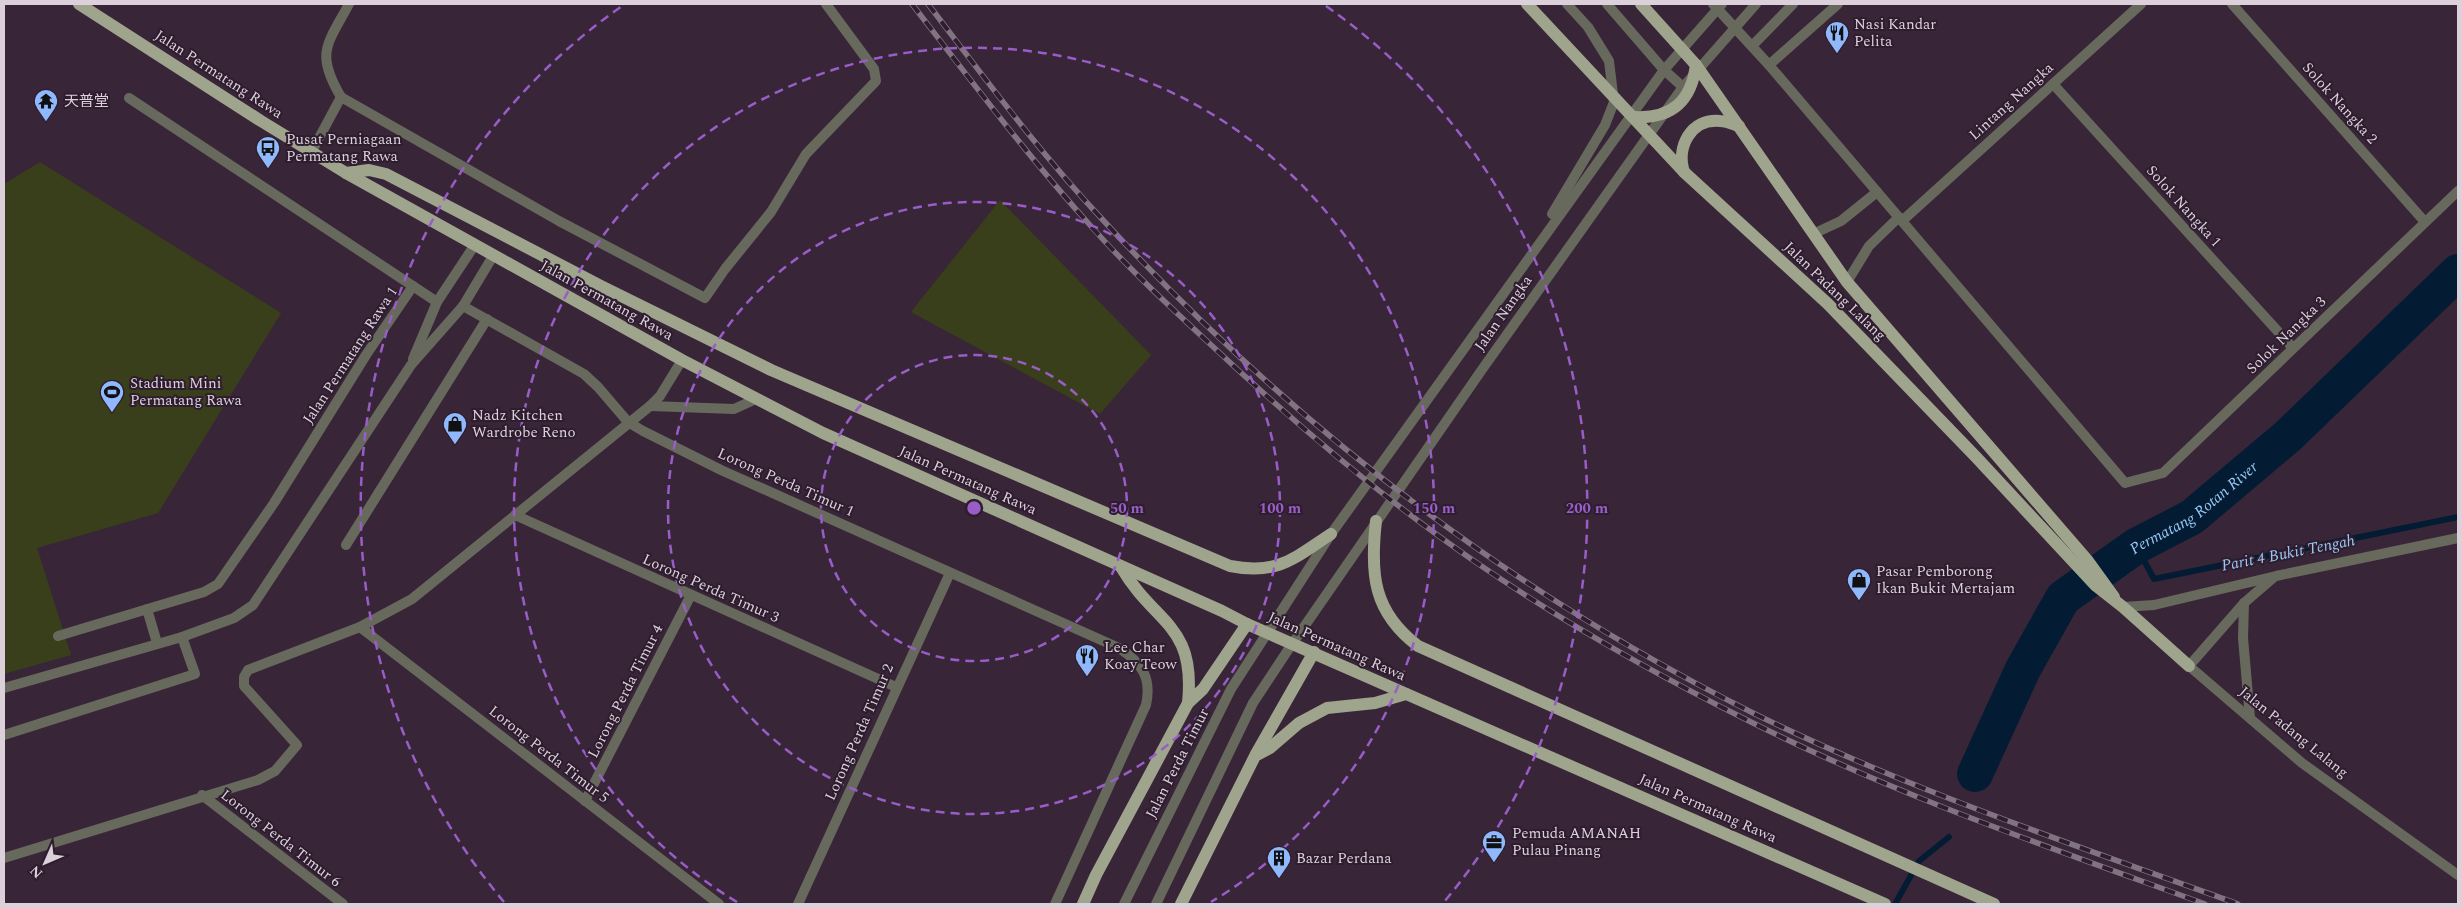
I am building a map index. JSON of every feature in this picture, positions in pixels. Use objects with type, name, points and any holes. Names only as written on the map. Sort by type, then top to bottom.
[{"type":"main road","name":"Jalan Permatang Rawa","points":[[79,4],[346,173],[474,246],[682,360],[823,433],[1222,611],[1247,624],[1882,903]]},
{"type":"main road","name":"Jalan Padang Lalang","points":[[1527,4],[1684,172],[1828,304],[2121,605],[2189,666]]},
{"type":"main road","name":"Jalan Padang Lalang","points":[[1641,4],[1696,66],[1847,282],[2083,565]]},
{"type":"main road","points":[[1634,117],[1649,118],[1664,114],[1678,106],[1688,95],[1694,80],[1696,66]]},
{"type":"main road","points":[[1684,172],[1681,154],[1686,137],[1691,131],[1708,122],[1720,121],[1739,126]]},
{"type":"main road","points":[[346,173],[369,170],[386,174],[602,286],[771,370],[1230,566],[1246,569],[1274,568],[1289,562],[1331,534]]},
{"type":"main road","points":[[1376,521],[1372,557],[1380,598],[1386,613],[1394,625],[1418,646],[1994,904]]},
{"type":"main road","points":[[1121,567],[1129,581],[1180,639],[1187,655],[1190,672],[1188,703]]},
{"type":"main road","points":[[1083,904],[1096,875],[1188,703],[1203,689],[1247,624]]},
{"type":"main road","points":[[1181,904],[1255,756],[1314,652]]},
{"type":"main road","points":[[1255,756],[1270,748],[1299,723],[1327,708],[1375,703],[1406,694]]},
{"type":"street","points":[[349,4],[325,54],[326,66],[342,97],[559,221],[705,298],[725,269],[771,212],[806,154],[876,81],[874,69],[826,4]]},
{"type":"street","points":[[1522,265],[1605,125],[1614,102],[1609,61],[1588,27],[1567,4]]},
{"type":"street","points":[[1607,4],[1664,70],[1683,86]]},
{"type":"street","points":[[1713,4],[1769,65],[1900,219]]},
{"type":"street","name":"Jalan Nangka","points":[[1264,638],[1331,534],[1522,265],[1664,70],[1722,4]]},
{"type":"street","name":"Jalan Nangka","points":[[1156,904],[1253,703],[1288,650],[1376,521],[1683,86],[1756,4]]},
{"type":"street","points":[[1752,46],[1794,4]]},
{"type":"street","points":[[1769,65],[1838,4]]},
{"type":"street","name":"Lintang Nangka","points":[[1847,282],[1869,246],[2141,4]]},
{"type":"street","name":"Solok Nangka 2","points":[[2232,4],[2425,222]]},
{"type":"street","name":"Solok Nangka 1","points":[[2053,84],[2293,348]]},
{"type":"street","points":[[312,152],[342,97]]},
{"type":"street","name":"Jalan Permatang Rawa 1","points":[[58,636],[204,592],[218,584],[231,569],[366,355],[413,286],[129,98]]},
{"type":"street","name":"Solok Nangka 3","points":[[1900,219],[2125,483],[2162,473],[2458,191]]},
{"type":"street","points":[[1813,234],[1842,221],[1878,192]]},
{"type":"street","points":[[411,365],[437,302],[474,246]]},
{"type":"street","points":[[4,688],[182,637],[234,618],[253,605],[411,365],[463,306],[494,256]]},
{"type":"street","points":[[413,286],[437,302]]},
{"type":"street","name":"Lorong Perda Timur 1","points":[[463,306],[584,374],[628,422],[721,470],[1119,648],[1140,664],[1148,684],[1146,705],[1055,904]]},
{"type":"street","points":[[346,545],[487,319]]},
{"type":"street","points":[[4,858],[258,780],[275,771],[297,746],[244,686],[244,677],[248,670],[360,627],[412,598],[650,406],[660,396],[682,360]]},
{"type":"street","points":[[650,406],[734,409],[756,399]]},
{"type":"street","name":"Lorong Perda Timur 3","points":[[515,515],[896,687]]},
{"type":"street","points":[[2121,605],[2154,605],[2276,576],[2458,538]]},
{"type":"street","name":"Lorong Perda Timur 2","points":[[798,904],[950,573]]},
{"type":"street","points":[[2189,666],[2244,603],[2276,576]]},
{"type":"street","name":"Lorong Perda Timur 4","points":[[585,801],[691,595]]},
{"type":"street","points":[[2244,603],[2243,647],[2250,718]]},
{"type":"street","points":[[147,608],[157,643]]},
{"type":"street","name":"Lorong Perda Timur 5","points":[[360,627],[719,904]]},
{"type":"street","points":[[4,735],[194,674],[182,637]]},
{"type":"street","name":"Jalan Perda Timur","points":[[1124,904],[1227,697],[1264,638]]},
{"type":"street","name":"Jalan Padang Lalang","points":[[2189,666],[2302,763],[2458,874]]},
{"type":"street","name":"Lorong Perda Timur 6","points":[[202,796],[342,904]]},
{"type":"green space","name":"Stadium Mini Permatang Rawa","points":[[40,162],[281,313],[158,513],[37,548],[71,655],[4,674],[4,184]]},
{"type":"green space","points":[[1000,200],[1151,355],[1100,414],[911,312]]},
{"type":"waterway","name":"Permatang Rotan River","points":[[1975,774],[2023,669],[2063,598],[2136,546],[2192,517],[2288,436],[2458,272]]},
{"type":"waterway","name":"Parit 4 Bukit Tengah","points":[[2136,546],[2154,579],[2458,517]]},
{"type":"waterway","name":"Permatang Rotan River","points":[[1895,904],[1919,861],[1949,837]]},
{"type":"railway","points":[[912,4],[998,116],[1089,224],[1132,270],[1306,430],[1373,486],[1477,563],[1576,627],[1644,666],[1804,748],[1917,797],[2205,904]]},
{"type":"railway","points":[[928,4],[1012,114],[1056,167],[1102,219],[1174,294],[1248,365],[1325,432],[1405,496],[1488,556],[1573,612],[1662,665],[1753,713],[1812,741],[1932,792],[2238,904]]},
{"type":"place","name":"Nasi Kandar Pelita","points":[[1837,54]]},
{"type":"place","name":"天普堂","points":[[46,122]]},
{"type":"place","name":"Pusat Perniagaan Permatang Rawa","points":[[268,169]]},
{"type":"place","name":"Stadium Mini Permatang Rawa","points":[[112,413]]},
{"type":"place","name":"Nadz Kitchen Wardrobe Reno","points":[[455,445]]},
{"type":"place","name":"Pasar Pemborong Ikan Bukit Mertajam","points":[[1859,601]]},
{"type":"place","name":"Lee Char Koay Teow","points":[[1087,677]]},
{"type":"place","name":"Pemuda AMANAH Pulau Pinang","points":[[1494,863]]},
{"type":"place","name":"Bazar Perdana","points":[[1279,879]]}]
